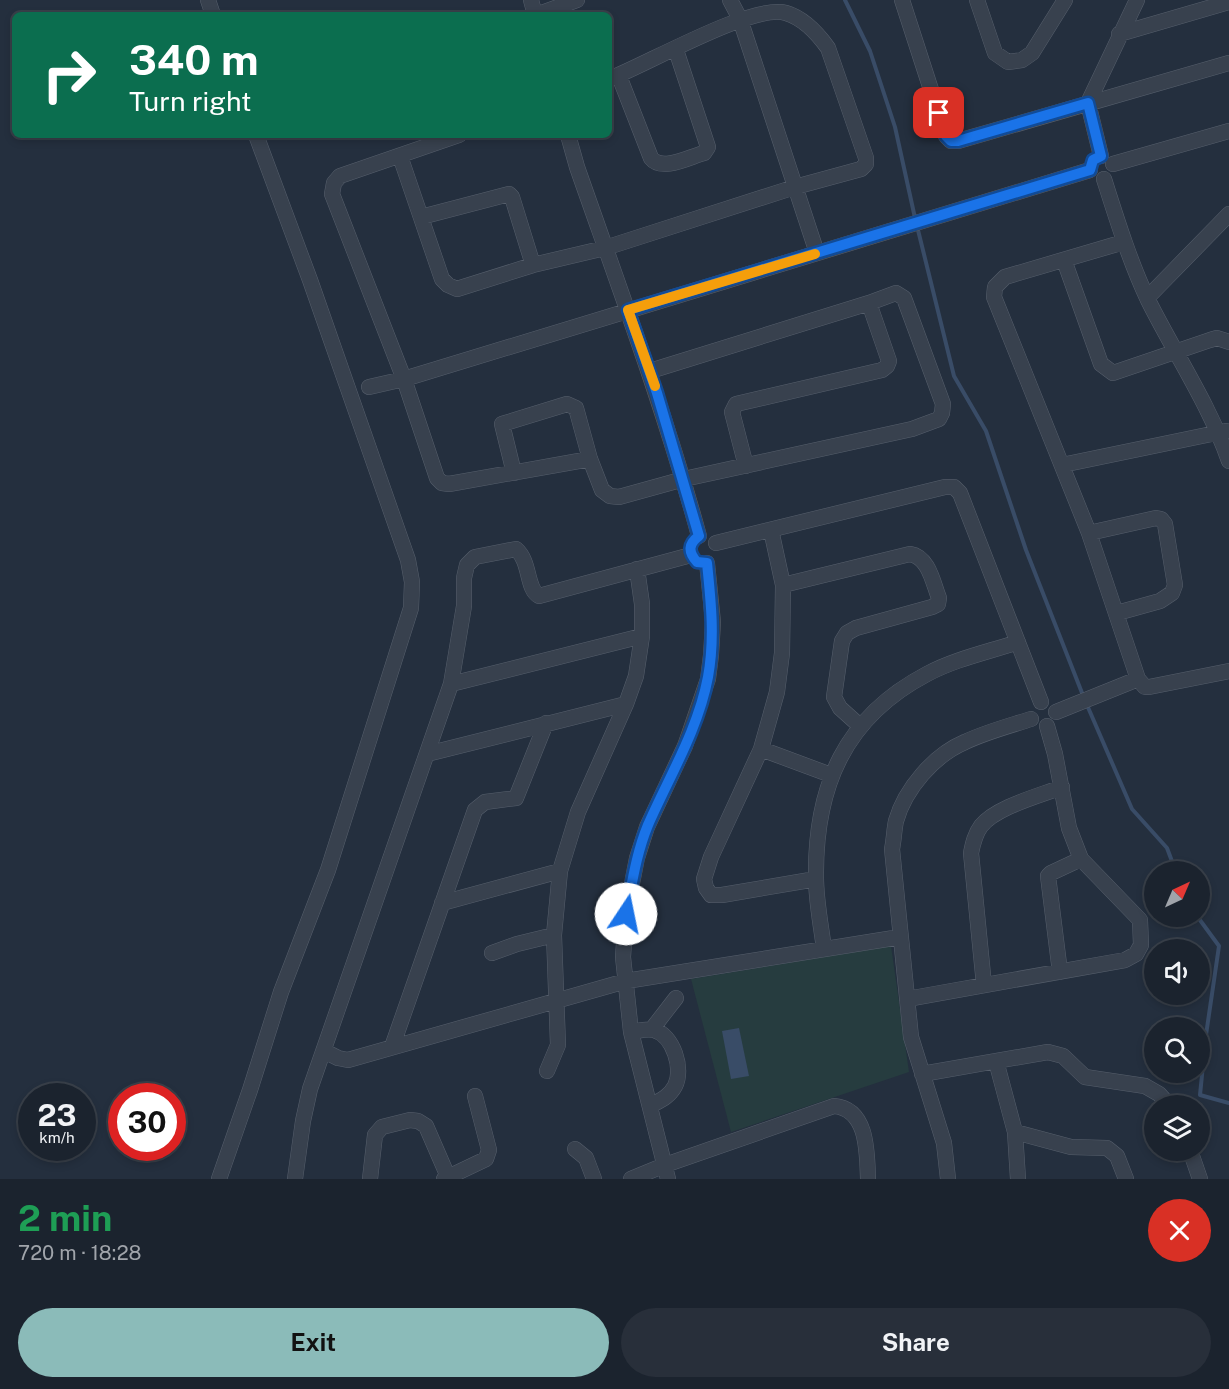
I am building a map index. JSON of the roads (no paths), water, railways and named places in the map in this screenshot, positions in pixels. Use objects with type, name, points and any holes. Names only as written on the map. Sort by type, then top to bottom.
[{"type":"street","points":[[544,12],[577,0]]},
{"type":"street","points":[[730,0],[740,19],[817,253]]},
{"type":"street","points":[[902,0],[946,136],[951,141],[958,141],[1229,63]]},
{"type":"street","points":[[976,0],[996,53],[1008,62],[1022,60],[1032,53],[1063,1]]},
{"type":"street","points":[[1090,170],[1096,178],[1104,179],[1110,174],[1088,103],[1137,0]]},
{"type":"street","points":[[1119,34],[1229,2]]},
{"type":"street","points":[[400,156],[442,279],[448,285],[457,288],[533,265],[605,248],[795,187],[861,169],[866,164],[866,158],[828,48],[820,36],[805,23],[786,13],[772,11],[740,19],[614,78],[655,163],[662,165],[704,153],[708,147],[676,50]]},
{"type":"street","points":[[1090,170],[1093,160],[1107,160],[1229,131]]},
{"type":"street","points":[[219,1179],[281,992],[328,870],[411,608],[412,582],[408,560],[310,280],[257,138]]},
{"type":"street","points":[[451,138],[340,176],[334,183],[332,194],[404,379],[437,478],[442,483],[449,484],[590,459]]},
{"type":"street","points":[[569,138],[605,248],[650,371],[684,478],[699,536]]},
{"type":"street","points":[[369,387],[404,379],[1090,170]]},
{"type":"street","points":[[1104,179],[1124,242],[1148,298],[1176,353],[1224,431],[1229,461]]},
{"type":"street","points":[[421,217],[508,194],[512,197],[533,265]]},
{"type":"street","points":[[1148,298],[1229,214]]},
{"type":"street","points":[[1124,242],[1005,277],[995,287],[994,297],[1089,533],[1138,679],[1145,687],[1149,687],[1229,671]]},
{"type":"street","points":[[1064,260],[1101,364],[1113,373],[1217,338],[1229,342]]},
{"type":"street","points":[[514,473],[502,424],[567,405],[576,408],[590,459],[602,490],[610,496],[619,496],[684,478],[912,429],[939,419],[942,413],[943,404],[904,298],[896,293],[650,371]]},
{"type":"street","points":[[746,466],[732,412],[736,404],[882,370],[887,366],[889,361],[869,303]]},
{"type":"street","points":[[1062,465],[1224,431]]},
{"type":"street","points":[[716,543],[945,486],[954,488],[960,493],[1041,702]]},
{"type":"street","points":[[1089,533],[1156,518],[1165,524],[1175,585],[1172,593],[1160,601],[1117,613]]},
{"type":"street","points":[[771,530],[783,585],[782,653],[777,692],[761,749],[711,857],[704,879],[711,895],[816,879]]},
{"type":"street","points":[[699,536],[709,537],[716,543],[718,551],[715,558],[707,563],[697,562],[691,555],[690,547],[693,540],[699,536]]},
{"type":"street","points":[[295,1179],[310,1089],[451,684],[464,606],[464,578],[467,565],[475,557],[516,549],[523,555],[533,592],[539,596],[691,555]]},
{"type":"street","points":[[783,585],[910,554],[917,555],[925,562],[939,598],[938,604],[856,628],[847,633],[842,641],[834,697],[840,708],[860,726]]},
{"type":"street","points":[[666,1172],[631,1032],[623,957],[626,914],[637,858],[647,827],[685,746],[708,679],[712,622],[707,563]]},
{"type":"street","points":[[547,1071],[558,1045],[554,935],[560,871],[578,812],[636,676],[642,636],[642,603],[637,570]]},
{"type":"street","points":[[451,684],[642,636]]},
{"type":"street","points":[[824,949],[816,879],[817,829],[831,775],[860,726],[893,694],[929,673],[1018,642]]},
{"type":"street","points":[[1062,710],[1041,702],[1034,706],[1031,718],[1036,725],[1047,726],[1062,710],[1138,679]]},
{"type":"street","points":[[427,754],[626,704]]},
{"type":"street","points":[[948,1179],[944,1143],[911,1037],[892,849],[897,821],[905,799],[920,778],[939,758],[963,742],[1031,718]]},
{"type":"street","points":[[392,1047],[475,810],[485,802],[516,798],[546,723]]},
{"type":"street","points":[[907,999],[1125,960],[1136,954],[1141,945],[1138,918],[1081,859],[1069,828],[1047,726]]},
{"type":"street","points":[[761,749],[831,775]]},
{"type":"street","points":[[984,986],[971,853],[974,838],[981,826],[992,816],[1062,788]]},
{"type":"street","points":[[1060,972],[1048,876],[1081,859]]},
{"type":"street","points":[[442,903],[560,871]]},
{"type":"street","points":[[492,953],[554,935]]},
{"type":"street","points":[[324,1051],[348,1060],[626,981],[900,937]]},
{"type":"street","points":[[652,1029],[676,998]]},
{"type":"street","points":[[631,1032],[652,1029],[660,1032],[675,1052],[679,1075],[676,1085],[667,1097],[650,1106]]},
{"type":"street","points":[[922,1074],[1048,1052],[1063,1056],[1085,1077],[1145,1086],[1160,1095]]},
{"type":"street","points":[[996,1061],[1015,1132],[1018,1179]]},
{"type":"street","points":[[370,1179],[375,1135],[382,1128],[410,1120],[418,1121],[426,1126],[447,1178],[486,1159],[489,1150],[475,1096]]},
{"type":"street","points":[[631,1179],[666,1172],[834,1106],[844,1107],[854,1113],[859,1120],[866,1145],[864,1178]]},
{"type":"street","points":[[1015,1132],[1071,1147],[1107,1148],[1117,1156],[1126,1179]]},
{"type":"street","points":[[575,1149],[586,1158],[594,1179]]},
{"type":"street","points":[[1194,1161],[1200,1179]]},
{"type":"water","points":[[739,1028],[749,1076],[731,1079],[722,1031]]},
{"type":"waterway","points":[[845,0],[870,51],[895,127],[915,218]]},
{"type":"waterway","points":[[917,226],[954,376],[986,431],[1026,550],[1084,698]]},
{"type":"waterway","points":[[1087,705],[1132,809],[1167,848],[1172,861]]},
{"type":"waterway","points":[[1205,927],[1219,946],[1200,1095],[1229,1103]]}]
